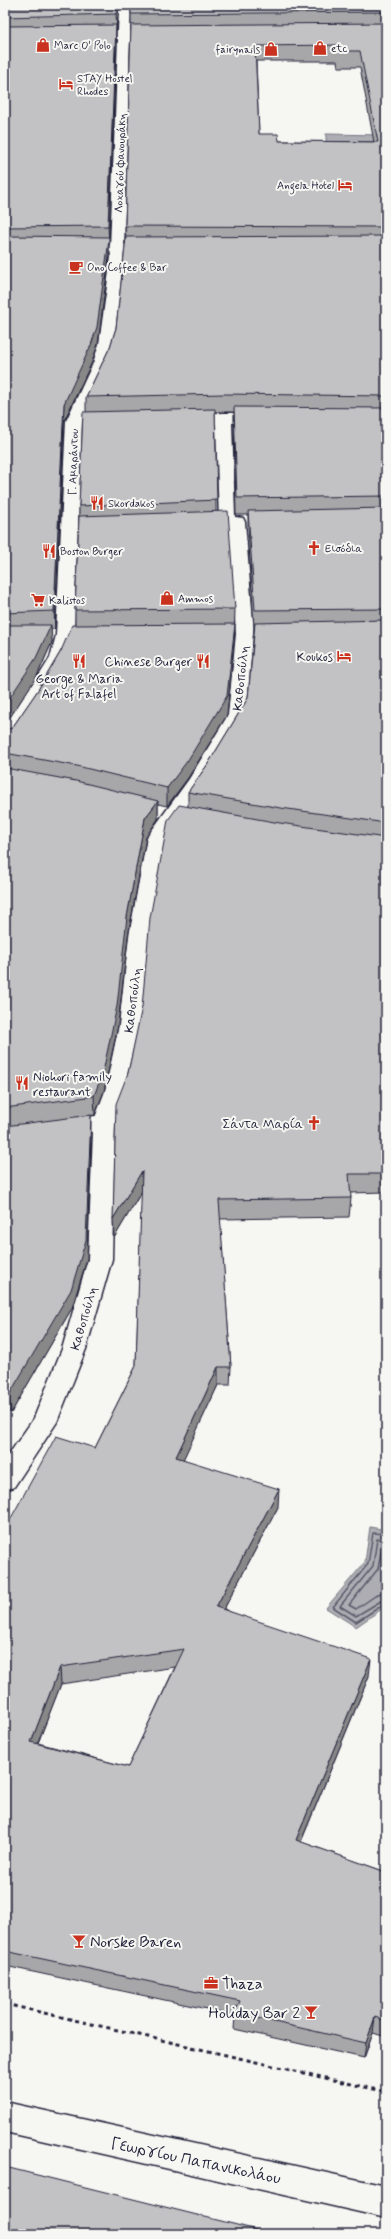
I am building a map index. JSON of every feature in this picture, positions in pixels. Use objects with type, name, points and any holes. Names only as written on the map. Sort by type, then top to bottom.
[{"type":"street","name":"Λοχαγού Φανουράκη","points":[[117,248],[125,5]]},
{"type":"street","points":[[75,35],[172,35]]},
{"type":"street","points":[[68,248],[165,249]]},
{"type":"street","name":"Γ. Αμαράντου","points":[[36,695],[59,658],[66,635],[78,528],[82,421],[107,344],[118,257],[117,248]]},
{"type":"street","name":"Καθοπούλη","points":[[5,1480],[45,1422],[74,1349],[100,1259],[104,1124],[116,1091],[130,1025],[139,936],[157,837],[197,781],[237,716],[245,634],[232,522],[224,418]]},
{"type":"street","points":[[169,419],[278,418]]},
{"type":"street","points":[[151,810],[196,819]]},
{"type":"street","points":[[5,1135],[104,1124]]},
{"type":"street","name":"Γεωργίου Παπανικολάου","points":[[5,2117],[386,2202]]},
{"type":"path","points":[[5,2004],[386,2092]]},
{"type":"water","points":[[326,134],[382,135],[383,145],[326,144]]},
{"type":"water","points":[[370,1527],[386,1530],[386,1606],[356,1627],[326,1608],[365,1562]]},
{"type":"building","points":[[5,5],[117,5],[116,14],[5,17]]},
{"type":"building","points":[[131,5],[386,5],[386,12],[131,14]]},
{"type":"building","points":[[386,23],[386,227],[125,226],[131,25]],"holes":[[[338,45],[339,51],[360,51],[378,142],[279,141],[278,134],[259,134],[255,46]]]},
{"type":"building","points":[[116,25],[108,226],[5,227],[5,26]]},
{"type":"building","points":[[5,236],[109,237],[97,327],[91,345],[64,404],[54,611],[5,613]]},
{"type":"building","points":[[386,236],[386,396],[224,394],[86,397],[110,347],[116,328],[126,237]]},
{"type":"building","points":[[234,407],[386,408],[386,496],[237,498]]},
{"type":"building","points":[[215,409],[217,500],[79,506],[83,412]]},
{"type":"building","points":[[386,508],[386,609],[255,610],[248,511]]},
{"type":"building","points":[[228,511],[235,609],[75,610],[79,516]]},
{"type":"building","points":[[386,620],[386,823],[281,808],[188,792],[208,764],[248,698],[255,623]]},
{"type":"building","points":[[235,624],[227,696],[188,760],[167,788],[77,766],[5,753],[5,730],[12,728],[38,690],[61,651],[72,625]]},
{"type":"building","points":[[5,625],[51,625],[36,658],[5,705]]},
{"type":"building","points":[[5,768],[76,781],[158,801],[145,818],[127,917],[117,1006],[103,1072],[94,1096],[5,1108]]},
{"type":"building","points":[[179,805],[280,823],[386,838],[386,1174],[349,1174],[351,1198],[219,1200],[231,1367],[218,1367],[176,1457],[279,1489],[216,1607],[371,1659],[296,1840],[386,1872],[386,2021],[375,2017],[366,2043],[235,2013],[240,2001],[5,1951],[5,1529],[56,1436],[95,1448],[136,1366],[142,1171],[113,1219],[116,1104],[128,1073],[142,1007],[150,918],[168,820]],"holes":[[[184,1649],[128,1767],[31,1742],[60,1667]]]},
{"type":"building","points":[[91,1115],[86,1240],[71,1290],[9,1395],[5,1392],[5,1126]]},
{"type":"building","points":[[5,2167],[273,2234],[5,2234]]},
{"type":"place","name":"Marc O' Polo","points":[[43,45]]},
{"type":"place","name":"etc","points":[[320,48]]},
{"type":"place","name":"fairynails","points":[[271,49]]},
{"type":"place","name":"STAY Hostel Rhodes","points":[[66,84]]},
{"type":"place","name":"Angela Hotel","points":[[345,185]]},
{"type":"place","name":"Ono Coffee & Bar","points":[[76,267]]},
{"type":"place","name":"Skordakos","points":[[97,503]]},
{"type":"place","name":"Εισόδια","points":[[314,548]]},
{"type":"place","name":"Boston Burger","points":[[49,551]]},
{"type":"place","name":"Ammos","points":[[167,598]]},
{"type":"place","name":"Kalistos","points":[[38,600]]},
{"type":"place","name":"Koukos","points":[[344,656]]},
{"type":"place","name":"George & Maria Art of Falafel","points":[[79,661]]},
{"type":"place","name":"Chinese Burger","points":[[203,661]]},
{"type":"place","name":"Niohori family restaurant","points":[[22,1083]]},
{"type":"place","name":"Σάντα Μαρία","points":[[314,1123]]},
{"type":"place","name":"Norske Baren","points":[[79,1941]]},
{"type":"place","name":"Thaza","points":[[211,1983]]},
{"type":"place","name":"Holiday Bar 2","points":[[311,2012]]}]
